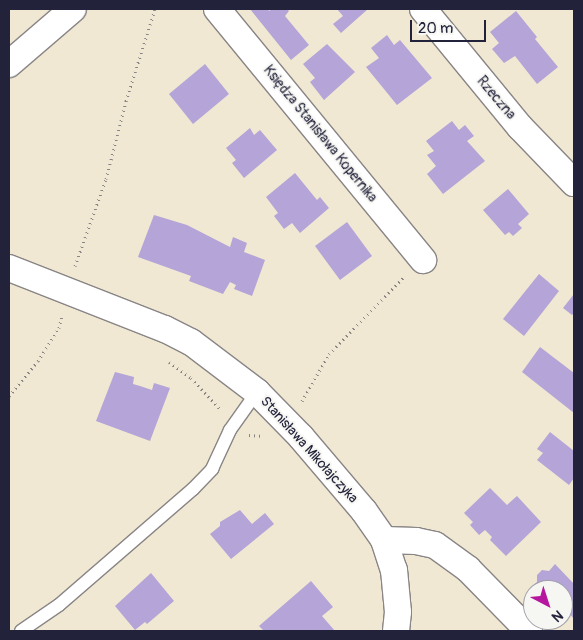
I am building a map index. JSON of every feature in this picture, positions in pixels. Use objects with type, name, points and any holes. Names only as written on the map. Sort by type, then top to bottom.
[{"type":"street","points":[[9,64],[73,9]]},
{"type":"street","name":"Księdza Stanisława Kopernika","points":[[217,9],[423,260]]},
{"type":"street","name":"Rzeczna","points":[[423,9],[520,126],[574,183]]},
{"type":"street","name":"Stanisława Mikołajczyka","points":[[9,268],[165,329],[191,342],[257,392],[290,424],[364,511],[384,540],[394,570],[398,612],[396,631]]},
{"type":"street","points":[[384,540],[416,541],[435,545],[468,569],[529,631]]},
{"type":"lane","points":[[21,631],[59,605],[193,489],[212,469],[230,430],[257,392]]},
{"type":"path","points":[[9,396],[38,360],[60,328],[67,291],[106,179],[126,101],[154,9]]},
{"type":"path","points":[[290,424],[329,354],[372,308],[423,260]]},
{"type":"building","points":[[250,9],[268,9],[269,11],[272,9],[287,9],[289,11],[285,16],[309,45],[291,60]]},
{"type":"building","points":[[337,9],[368,9],[341,33],[333,24],[343,16]]},
{"type":"building","points":[[516,11],[537,37],[535,39],[558,67],[537,84],[515,56],[504,63],[492,49],[499,43],[490,32]]},
{"type":"building","points":[[387,35],[394,45],[400,40],[432,78],[397,105],[366,67],[379,58],[371,48]]},
{"type":"building","points":[[327,44],[355,72],[324,100],[310,82],[315,78],[303,64]]},
{"type":"building","points":[[205,64],[229,94],[193,124],[169,94]]},
{"type":"building","points":[[452,121],[459,130],[465,125],[474,136],[467,141],[485,161],[443,194],[427,174],[436,166],[427,155],[434,151],[426,141]]},
{"type":"building","points":[[250,128],[254,135],[260,130],[277,150],[244,178],[232,163],[236,160],[226,148]]},
{"type":"building","points":[[295,173],[317,200],[320,197],[329,208],[300,233],[292,223],[284,229],[274,216],[278,213],[266,197]]},
{"type":"building","points":[[508,189],[529,214],[518,224],[522,228],[513,236],[509,232],[505,235],[483,210]]},
{"type":"building","points":[[154,215],[187,225],[230,247],[233,237],[247,243],[244,252],[265,260],[252,296],[234,289],[236,285],[230,282],[223,294],[189,281],[191,276],[138,257]]},
{"type":"building","points":[[347,222],[372,256],[340,280],[315,246]]},
{"type":"building","points":[[539,274],[559,291],[524,336],[503,319]]},
{"type":"building","points":[[574,294],[574,313],[572,315],[563,308]]},
{"type":"building","points":[[540,347],[574,373],[574,413],[522,372]]},
{"type":"building","points":[[115,372],[134,377],[133,384],[152,390],[154,383],[170,388],[150,441],[96,421]]},
{"type":"building","points":[[550,432],[574,451],[574,478],[569,485],[537,460],[543,453],[537,449]]},
{"type":"building","points":[[490,488],[507,505],[517,496],[541,522],[506,556],[490,540],[492,537],[485,530],[479,535],[470,525],[473,522],[464,513]]},
{"type":"building","points":[[240,510],[252,524],[265,513],[274,524],[231,559],[210,534],[220,526],[220,522]]},
{"type":"building","points":[[555,564],[570,580],[537,580],[537,575],[542,570],[549,571]]},
{"type":"building","points":[[151,573],[174,601],[147,624],[145,622],[135,630],[115,606]]},
{"type":"building","points":[[311,581],[333,607],[322,616],[335,631],[264,631],[259,626]]},
{"type":"building","points":[[573,583],[574,584],[574,619],[573,618]]}]
